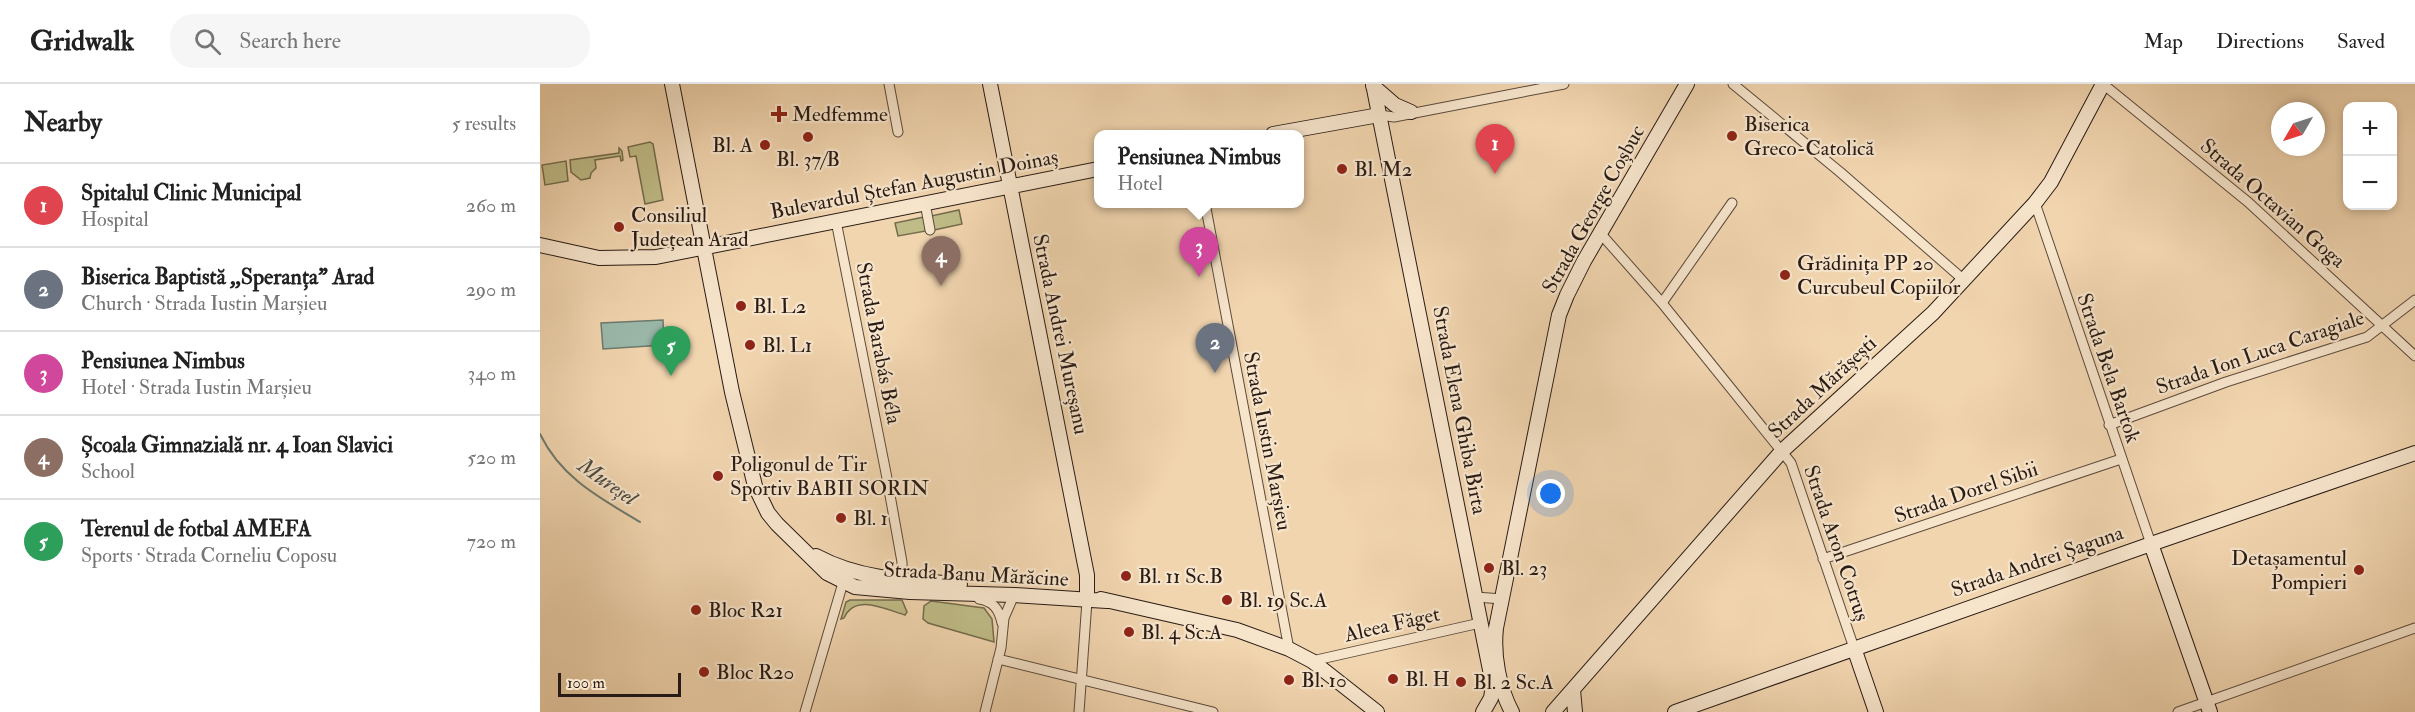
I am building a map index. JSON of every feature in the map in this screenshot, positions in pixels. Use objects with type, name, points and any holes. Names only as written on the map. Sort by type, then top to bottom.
[{"type":"main road","points":[[674,84],[728,377],[755,486],[768,513],[820,568],[845,576]]},
{"type":"main road","name":"Strada Andrei Mureșanu","points":[[990,84],[1087,575],[1087,597]]},
{"type":"main road","name":"Strada George Coșbuc","points":[[1512,712],[1501,684],[1495,641],[1559,315],[1574,280],[1687,84]]},
{"type":"main road","name":"Strada Mărășești","points":[[1553,712],[1782,451],[1933,313],[2035,203],[2050,183],[2103,84]]},
{"type":"main road","points":[[1373,85],[1395,105],[1411,112]]},
{"type":"main road","name":"Strada Elena Ghiba Birta","points":[[1373,85],[1493,690],[1483,712]]},
{"type":"main road","points":[[1300,130],[1379,115]]},
{"type":"main road","name":"Bulevardul Ștefan Augustin Doinaș","points":[[540,245],[599,258],[656,257],[1094,170]]},
{"type":"main road","name":"Strada Andrei Șaguna","points":[[1675,712],[2415,453]]},
{"type":"main road","points":[[2151,544],[2208,707]]},
{"type":"main road","name":"Strada Banu Mărăcine","points":[[845,576],[870,590],[1087,597]]},
{"type":"main road","name":"Strada Banu Mărăcine","points":[[845,576],[902,579],[1087,597],[1237,630],[1289,649],[1312,661],[1377,712]]},
{"type":"main road","points":[[1854,648],[1876,712]]},
{"type":"main road","points":[[1573,690],[1575,712]]},
{"type":"street","points":[[889,84],[898,132]]},
{"type":"street","points":[[1379,115],[1394,117],[1534,87],[1564,84]]},
{"type":"street","points":[[1733,84],[1840,172],[1965,280]]},
{"type":"street","name":"Strada Octavian Goga","points":[[2103,84],[2248,202],[2415,356]]},
{"type":"street","points":[[925,203],[930,230]]},
{"type":"street","points":[[1662,303],[1732,203]]},
{"type":"street","name":"Strada Bela Bartok","points":[[2035,203],[2151,544]]},
{"type":"street","name":"Strada Iustin Marșieu","points":[[1206,208],[1289,649]]},
{"type":"street","name":"Strada Barabás Béla","points":[[837,221],[888,484],[902,562],[902,579]]},
{"type":"street","name":"Strada Aron Cotruș","points":[[1600,234],[1662,303],[1782,451],[1792,467],[1854,648]]},
{"type":"street","name":"Strada Ion Luca Caragiale","points":[[2109,425],[2234,380],[2367,338],[2415,300]]},
{"type":"street","name":"Strada Dorel Sibii","points":[[1823,559],[2121,459]]},
{"type":"street","points":[[805,712],[845,576]]},
{"type":"street","points":[[963,592],[970,598],[992,602],[999,612],[1003,625]]},
{"type":"street","points":[[985,712],[998,660],[1003,625],[1014,595]]},
{"type":"street","points":[[1079,712],[1087,597]]},
{"type":"street","points":[[1476,597],[1502,599]]},
{"type":"street","name":"Aleea Făget","points":[[1312,661],[1480,623]]},
{"type":"street","points":[[2178,712],[2208,707],[2415,628]]},
{"type":"street","points":[[998,660],[1213,712]]},
{"type":"shaded area","points":[[650,142],[653,144],[663,200],[645,204],[636,156],[630,157],[628,147]]},
{"type":"shaded area","points":[[619,148],[622,151],[623,160],[621,161],[620,156],[595,160],[596,168],[590,178],[581,180],[571,172],[570,160],[619,153]]},
{"type":"shaded area","points":[[566,161],[568,181],[545,185],[542,165]]},
{"type":"shaded area","points":[[959,210],[962,224],[934,230],[931,216]]},
{"type":"shaded area","points":[[924,217],[926,231],[898,236],[895,223]]},
{"type":"shaded area","points":[[663,320],[664,345],[603,349],[601,323]]},
{"type":"shaded area","points":[[850,600],[902,600],[907,612],[905,615],[863,604],[849,610],[841,619],[846,602]]},
{"type":"shaded area","points":[[931,601],[984,608],[992,619],[994,642],[928,623],[923,619],[924,606]]},
{"type":"waterway","name":"Mureșel","points":[[540,434],[570,475],[596,495],[640,522]]},
{"type":"place","name":"Medfemme","points":[[779,114]]},
{"type":"place","name":"Biserica Greco-Catolică","points":[[1732,136]]},
{"type":"place","name":"Bl. 37/B","points":[[808,137]]},
{"type":"place","name":"Bl. A","points":[[765,145]]},
{"type":"place","name":"Bl. M2","points":[[1342,169]]},
{"type":"place","name":"Spitalul Clinic Municipal","points":[[1495,174]]},
{"type":"place","name":"Consiliul Județean Arad","points":[[619,227]]},
{"type":"place","name":"Grădinița PP 20 Curcubeul Copiilor","points":[[1785,275]]},
{"type":"place","name":"Pensiunea Nimbus","points":[[1199,277]]},
{"type":"place","name":"Școala Gimnazială nr. 4 Ioan Slavici","points":[[941,286]]},
{"type":"place","name":"Bl. L2","points":[[741,306]]},
{"type":"place","name":"Bl. L1","points":[[750,345]]},
{"type":"place","name":"Biserica Baptistă ,,Speranța\" Arad","points":[[1215,373]]},
{"type":"place","name":"Terenul de fotbal AMEFA","points":[[671,376]]},
{"type":"place","name":"Poligonul de Tir Sportiv BABII SORIN","points":[[718,476]]},
{"type":"place","name":"Bl. 1","points":[[841,518]]},
{"type":"place","name":"Bl. 23","points":[[1489,568]]},
{"type":"place","name":"Detașamentul Pompieri","points":[[2359,570]]},
{"type":"place","name":"Bl. 11 Sc.B","points":[[1126,576]]},
{"type":"place","name":"Bl. 19 Sc.A","points":[[1227,600]]},
{"type":"place","name":"Bloc R21","points":[[696,610]]},
{"type":"place","name":"Bl. 4 Sc.A","points":[[1129,632]]},
{"type":"place","name":"Bloc R20","points":[[704,672]]},
{"type":"place","name":"Bl. H","points":[[1393,679]]},
{"type":"place","name":"Bl. 10","points":[[1289,680]]},
{"type":"place","name":"Bl. 2 Sc.A","points":[[1461,682]]}]
